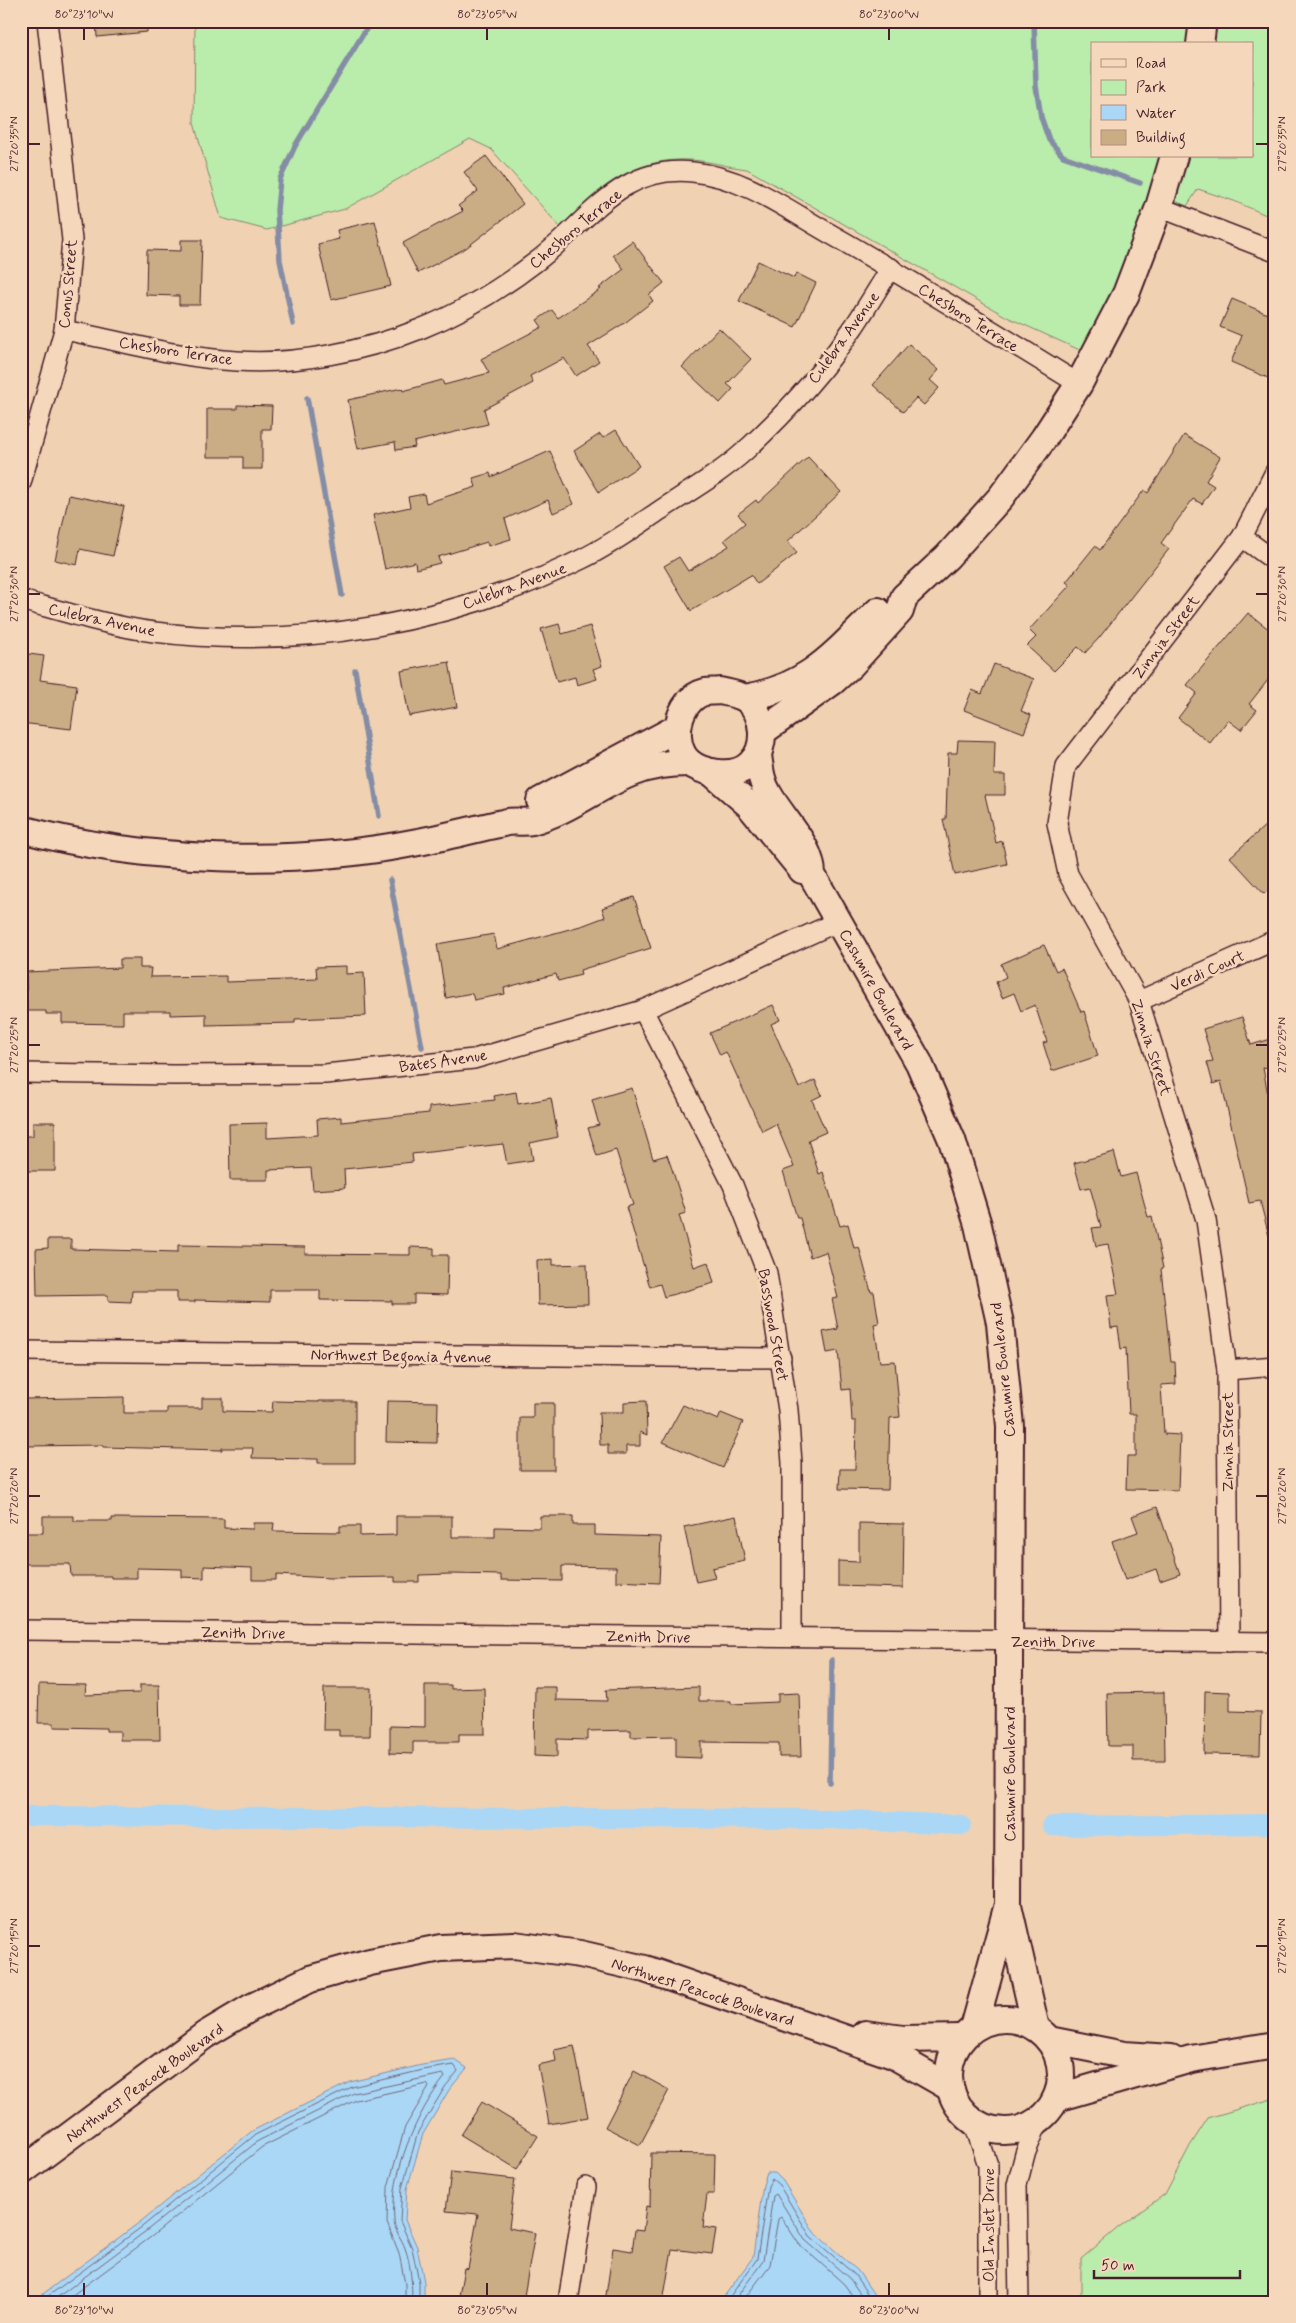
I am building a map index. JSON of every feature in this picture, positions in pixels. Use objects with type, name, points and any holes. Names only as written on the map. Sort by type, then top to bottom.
[{"type":"street","name":"Conus Street","points":[[21,483],[64,330],[72,240],[47,21]]},
{"type":"street","points":[[1200,42],[1203,21]]},
{"type":"street","points":[[21,829],[54,838],[145,853],[205,857],[298,856],[417,842],[513,820],[530,822],[563,810],[624,777],[649,767],[700,767],[726,774],[750,765],[760,744],[852,664],[900,611],[904,597],[947,557],[1001,496],[1044,438],[1079,384],[1126,294],[1159,207],[1173,158]]},
{"type":"street","name":"Chesboro Terrace","points":[[64,330],[198,356],[237,361],[285,361],[379,343],[420,329],[468,306],[536,262],[593,209],[619,188],[654,174],[672,171],[705,173],[735,181],[891,268],[1079,384]]},
{"type":"street","points":[[1159,207],[1275,252]]},
{"type":"street","name":"Culebra Avenue","points":[[21,600],[88,618],[152,632],[200,635],[300,636],[341,632],[414,620],[540,578],[584,558],[620,537],[691,491],[745,451],[818,372],[852,329],[891,268]]},
{"type":"street","name":"Zinnia Street","points":[[1229,1642],[1227,1370],[1206,1220],[1139,1000],[1068,874],[1057,823],[1066,766],[1242,537],[1275,472]]},
{"type":"street","points":[[1242,537],[1275,561]]},
{"type":"street","points":[[700,767],[683,754],[677,728],[680,717],[693,699],[704,692],[720,691],[745,698],[785,688],[804,677],[835,653],[890,599],[904,597]]},
{"type":"street","points":[[745,698],[756,712],[760,744]]},
{"type":"street","points":[[513,820],[524,809],[677,728]]},
{"type":"street","name":"Cashmire Boulevard","points":[[760,744],[761,776],[767,792],[812,861],[812,875],[919,1063],[952,1140],[978,1225],[1000,1323],[1010,1426],[1008,1905],[1043,2034]]},
{"type":"street","name":"Cashmire Boulevard","points":[[700,767],[749,805],[799,868],[812,875]]},
{"type":"street","name":"Bates Avenue","points":[[21,1073],[174,1076],[344,1072],[474,1059],[644,1010],[839,921]]},
{"type":"street","name":"Verdi Court","points":[[1139,1000],[1275,940]]},
{"type":"street","name":"Basswood Street","points":[[644,1010],[733,1184],[767,1273],[788,1410],[792,1463],[792,1637]]},
{"type":"street","name":"Northwest Begonia Avenue","points":[[21,1351],[780,1358]]},
{"type":"street","points":[[1227,1370],[1275,1366]]},
{"type":"street","name":"Zenith Drive","points":[[21,1630],[792,1637],[1010,1641],[1275,1642]]},
{"type":"street","name":"Cashmire Boulevard","points":[[968,2033],[1008,1905]]},
{"type":"street","name":"Northwest Peacock Boulevard","points":[[21,2172],[205,2035],[252,2007],[310,1979],[370,1962],[442,1948],[514,1945],[580,1954],[645,1969],[893,2055],[949,2087]]},
{"type":"street","points":[[1043,2034],[1058,2055],[1060,2085],[1056,2098],[1040,2118],[1025,2127],[1009,2130],[992,2130],[973,2121],[958,2106],[949,2087],[949,2066],[953,2051],[968,2033],[988,2021],[1004,2018],[1021,2021],[1043,2034],[1124,2054],[1191,2059]]},
{"type":"street","name":"Northwest Peacock Boulevard","points":[[819,2028],[903,2039],[968,2033]]},
{"type":"street","points":[[1056,2098],[1191,2059],[1275,2045]]},
{"type":"street","name":"Old Inslet Drive","points":[[1019,2302],[1017,2185],[1025,2154],[1040,2118]]},
{"type":"street","name":"Old Inslet Drive","points":[[973,2121],[988,2165],[988,2302]]},
{"type":"street","points":[[568,2302],[586,2187]]},
{"type":"green space","points":[[195,21],[1193,21],[1189,42],[1091,42],[1091,158],[1162,158],[1116,289],[1084,352],[1007,317],[747,169],[691,160],[670,160],[651,164],[618,178],[603,188],[560,227],[491,149],[470,139],[345,209],[267,230],[221,218],[194,123]]},
{"type":"green space","points":[[1213,21],[1275,21],[1275,219],[1234,201],[1198,189],[1187,206],[1172,200],[1184,158],[1254,158],[1254,42],[1210,42]]},
{"type":"green space","points":[[1275,2098],[1275,2302],[1081,2302],[1081,2259],[1119,2227],[1165,2194],[1190,2146],[1208,2118]]},
{"type":"water","points":[[455,2060],[467,2068],[449,2090],[423,2134],[407,2189],[405,2220],[417,2247],[424,2282],[424,2302],[32,2302],[140,2222],[252,2131],[350,2082],[422,2065]]},
{"type":"water","points":[[767,2173],[775,2173],[783,2181],[814,2232],[858,2271],[879,2302],[720,2302],[753,2257],[763,2185]]},
{"type":"building","points":[[96,21],[147,21],[147,32],[97,37]]},
{"type":"building","points":[[486,156],[523,204],[466,248],[418,273],[403,243],[463,211],[458,206],[478,191],[464,172]]},
{"type":"building","points":[[375,221],[391,286],[331,300],[318,244],[339,239],[337,230]]},
{"type":"building","points":[[181,240],[202,240],[200,305],[179,305],[179,296],[146,295],[147,250],[181,251]]},
{"type":"building","points":[[632,241],[664,283],[649,295],[653,301],[626,322],[588,346],[599,361],[576,376],[564,358],[530,376],[533,383],[484,409],[488,424],[414,442],[415,447],[396,450],[395,442],[358,449],[348,400],[402,388],[403,391],[442,380],[444,385],[489,373],[481,359],[542,327],[537,320],[552,310],[558,318],[601,289],[599,288],[624,269],[613,255]]},
{"type":"building","points":[[758,261],[794,278],[796,273],[816,283],[795,327],[739,301]]},
{"type":"building","points":[[1232,299],[1275,317],[1275,381],[1231,362],[1242,336],[1220,327]]},
{"type":"building","points":[[719,328],[751,359],[727,384],[733,389],[720,403],[682,367]]},
{"type":"building","points":[[909,344],[939,370],[930,380],[939,388],[924,405],[916,398],[903,412],[873,385]]},
{"type":"building","points":[[237,405],[272,406],[271,429],[262,429],[262,469],[243,469],[243,457],[207,457],[207,409],[237,409]]},
{"type":"building","points":[[616,430],[639,466],[599,492],[574,451],[600,434],[603,438]]},
{"type":"building","points":[[1184,435],[1220,457],[1206,481],[1214,486],[1202,504],[1193,499],[1161,543],[1169,549],[1099,638],[1085,653],[1078,647],[1054,671],[1027,646],[1036,637],[1029,630],[1070,585],[1066,582],[1095,546],[1100,550],[1144,490],[1148,493]]},
{"type":"building","points":[[550,451],[574,504],[553,513],[548,500],[505,519],[511,539],[488,546],[487,542],[438,557],[440,563],[416,569],[415,562],[385,569],[373,515],[410,507],[408,497],[424,494],[426,503],[476,487],[473,478],[490,473],[491,477]]},
{"type":"building","points":[[808,457],[841,492],[788,541],[797,553],[757,584],[751,575],[691,611],[664,566],[679,557],[688,571],[729,546],[724,540],[745,523],[738,514],[756,500],[758,503]]},
{"type":"building","points":[[69,495],[124,506],[113,556],[80,549],[77,565],[55,560]]},
{"type":"building","points":[[1248,613],[1275,634],[1275,671],[1249,704],[1257,710],[1241,730],[1228,720],[1210,743],[1178,718],[1197,693],[1187,685]]},
{"type":"building","points":[[559,624],[562,634],[590,626],[602,666],[593,669],[597,679],[577,685],[575,677],[557,682],[541,629]]},
{"type":"building","points":[[21,653],[44,656],[40,680],[77,685],[71,729],[21,723]]},
{"type":"building","points":[[449,662],[457,707],[409,716],[401,671]]},
{"type":"building","points":[[994,664],[1034,679],[1021,711],[1031,715],[1024,733],[964,710],[972,690],[982,694]]},
{"type":"building","points":[[958,740],[995,741],[994,775],[1005,775],[1005,795],[985,795],[996,843],[1002,841],[1007,864],[955,875],[943,819],[946,819],[948,753],[957,753]]},
{"type":"building","points":[[1275,817],[1275,884],[1264,894],[1230,857]]},
{"type":"building","points":[[634,897],[651,948],[580,970],[581,975],[558,981],[556,974],[504,988],[505,994],[474,1000],[472,993],[446,998],[437,944],[494,934],[497,949],[584,925],[605,917],[602,908]]},
{"type":"building","points":[[1044,945],[1056,971],[1062,968],[1081,1012],[1084,1011],[1098,1056],[1052,1071],[1043,1043],[1047,1042],[1035,1005],[1021,1011],[1014,993],[1002,998],[996,982],[1006,977],[1001,964]]},
{"type":"building","points":[[120,959],[140,959],[140,968],[151,968],[150,977],[226,976],[226,982],[317,979],[316,967],[346,966],[346,974],[364,973],[366,1016],[295,1019],[295,1023],[206,1025],[206,1014],[170,1015],[170,1011],[123,1011],[123,1024],[62,1023],[62,1014],[46,1014],[46,1011],[27,1011],[26,972],[120,968]]},
{"type":"building","points":[[773,1005],[780,1020],[771,1024],[799,1088],[815,1080],[822,1095],[812,1100],[826,1132],[808,1140],[819,1174],[823,1172],[840,1226],[848,1224],[854,1248],[859,1247],[871,1292],[874,1292],[879,1323],[874,1324],[880,1362],[895,1361],[900,1417],[890,1418],[888,1490],[839,1489],[840,1469],[855,1469],[856,1421],[852,1421],[850,1389],[842,1390],[838,1351],[827,1353],[823,1332],[838,1329],[832,1299],[838,1298],[826,1252],[810,1257],[800,1218],[797,1218],[783,1171],[794,1167],[776,1124],[762,1131],[726,1052],[720,1055],[710,1033]]},
{"type":"building","points":[[1242,1017],[1251,1045],[1271,1039],[1275,1052],[1275,1065],[1263,1068],[1271,1111],[1275,1110],[1275,1236],[1269,1236],[1260,1201],[1249,1203],[1221,1081],[1213,1084],[1207,1062],[1213,1061],[1203,1029]]},
{"type":"building","points":[[632,1088],[653,1159],[667,1155],[673,1172],[686,1213],[679,1215],[694,1267],[708,1262],[714,1283],[664,1297],[660,1284],[650,1287],[626,1207],[633,1205],[616,1150],[597,1156],[588,1128],[599,1125],[592,1100]]},
{"type":"building","points":[[516,1092],[518,1104],[551,1098],[558,1137],[530,1143],[533,1160],[507,1164],[503,1144],[412,1154],[413,1162],[344,1169],[345,1188],[313,1190],[311,1168],[268,1170],[268,1180],[230,1180],[229,1124],[267,1123],[267,1138],[318,1135],[317,1119],[341,1117],[341,1122],[429,1113],[429,1107],[495,1100],[494,1096]]},
{"type":"building","points":[[33,1122],[55,1122],[55,1171],[21,1171],[21,1136],[33,1136]]},
{"type":"building","points":[[1114,1152],[1121,1177],[1136,1173],[1148,1217],[1152,1216],[1163,1268],[1161,1269],[1171,1362],[1175,1362],[1176,1384],[1161,1385],[1164,1434],[1180,1435],[1178,1490],[1126,1489],[1127,1456],[1136,1456],[1136,1414],[1129,1414],[1126,1348],[1121,1349],[1118,1327],[1111,1328],[1107,1295],[1118,1294],[1108,1244],[1096,1246],[1092,1228],[1101,1227],[1090,1187],[1081,1189],[1074,1163]]},
{"type":"building","points":[[48,1239],[71,1239],[71,1249],[178,1252],[178,1245],[305,1247],[305,1254],[410,1255],[410,1247],[434,1248],[434,1255],[448,1255],[447,1295],[414,1294],[414,1304],[392,1304],[392,1301],[320,1300],[320,1290],[270,1290],[270,1302],[195,1300],[195,1302],[177,1302],[177,1291],[132,1291],[131,1302],[108,1301],[108,1295],[37,1296],[36,1249],[48,1248]]},
{"type":"building","points":[[553,1259],[553,1265],[587,1264],[588,1304],[538,1305],[537,1260]]},
{"type":"building","points":[[124,1397],[124,1413],[167,1413],[167,1408],[202,1408],[202,1398],[223,1398],[223,1411],[272,1412],[273,1401],[355,1401],[355,1463],[318,1463],[318,1459],[252,1458],[253,1448],[222,1448],[222,1450],[103,1447],[103,1445],[26,1446],[25,1399]]},
{"type":"building","points":[[387,1401],[438,1402],[437,1443],[386,1442]]},
{"type":"building","points":[[646,1401],[647,1435],[640,1432],[640,1446],[626,1446],[626,1454],[608,1454],[608,1445],[600,1445],[599,1412],[624,1412],[624,1402]]},
{"type":"building","points":[[533,1403],[554,1403],[554,1470],[520,1470],[520,1418],[533,1418]]},
{"type":"building","points":[[683,1405],[718,1420],[721,1413],[743,1422],[723,1468],[663,1442]]},
{"type":"building","points":[[1157,1507],[1180,1574],[1160,1581],[1156,1569],[1125,1580],[1112,1541],[1138,1532],[1132,1516]]},
{"type":"building","points":[[43,1516],[74,1516],[74,1521],[112,1521],[112,1518],[224,1519],[224,1528],[253,1529],[253,1523],[274,1523],[273,1531],[340,1532],[340,1526],[360,1526],[360,1536],[396,1535],[396,1516],[452,1516],[452,1537],[495,1537],[495,1527],[540,1528],[540,1516],[573,1516],[573,1525],[595,1525],[595,1535],[661,1537],[659,1583],[616,1581],[616,1567],[562,1566],[562,1581],[501,1580],[501,1575],[451,1574],[419,1575],[419,1582],[395,1582],[395,1577],[330,1578],[276,1575],[276,1580],[252,1580],[252,1568],[204,1566],[204,1578],[182,1577],[182,1569],[137,1568],[137,1578],[71,1576],[70,1564],[21,1564],[21,1533],[43,1533]]},
{"type":"building","points":[[736,1516],[745,1561],[712,1568],[715,1578],[696,1582],[684,1527]]},
{"type":"building","points":[[859,1523],[904,1524],[903,1588],[838,1586],[838,1561],[859,1562]]},
{"type":"building","points":[[39,1684],[86,1685],[85,1695],[140,1693],[140,1685],[159,1685],[160,1740],[120,1740],[120,1731],[106,1731],[106,1728],[54,1727],[54,1723],[38,1723]]},
{"type":"building","points":[[425,1685],[451,1685],[451,1689],[484,1688],[485,1734],[459,1734],[459,1742],[413,1742],[413,1754],[390,1753],[390,1726],[425,1727]]},
{"type":"building","points":[[535,1687],[556,1687],[556,1700],[607,1701],[606,1690],[699,1687],[699,1701],[731,1701],[731,1704],[778,1702],[778,1694],[799,1693],[801,1757],[779,1757],[779,1743],[701,1742],[701,1758],[676,1757],[676,1736],[631,1737],[631,1730],[588,1731],[588,1740],[557,1739],[557,1757],[534,1756]]},
{"type":"building","points":[[324,1688],[371,1688],[370,1736],[339,1736],[339,1730],[323,1730]]},
{"type":"building","points":[[1205,1691],[1230,1692],[1230,1711],[1261,1712],[1260,1755],[1204,1754]]},
{"type":"building","points":[[1164,1692],[1165,1761],[1133,1761],[1133,1746],[1108,1746],[1107,1693]]},
{"type":"building","points":[[574,2046],[588,2117],[549,2124],[538,2065],[556,2061],[554,2050]]},
{"type":"building","points":[[634,2071],[669,2090],[640,2145],[605,2127]]},
{"type":"building","points":[[482,2102],[538,2136],[517,2169],[461,2135]]},
{"type":"building","points":[[651,2153],[715,2154],[714,2194],[707,2194],[703,2227],[716,2229],[712,2254],[672,2249],[663,2302],[605,2302],[613,2248],[632,2251],[635,2230],[643,2231],[646,2206],[650,2207]]},
{"type":"building","points":[[451,2172],[515,2179],[509,2228],[535,2233],[523,2302],[458,2302],[464,2268],[468,2269],[478,2214],[446,2211]]},
{"type":"waterway","points":[[293,324],[280,260],[277,210],[280,179],[295,146],[371,21]]},
{"type":"waterway","points":[[1034,21],[1036,86],[1041,117],[1049,140],[1063,156],[1140,183]]},
{"type":"waterway","points":[[307,398],[342,595]]},
{"type":"waterway","points":[[355,670],[379,816]]},
{"type":"waterway","points":[[390,880],[422,1047]]},
{"type":"waterway","points":[[830,1783],[832,1660]]},
{"type":"waterway","points":[[21,1816],[829,1819],[961,1825]]},
{"type":"waterway","points":[[1052,1826],[1275,1824]]}]
